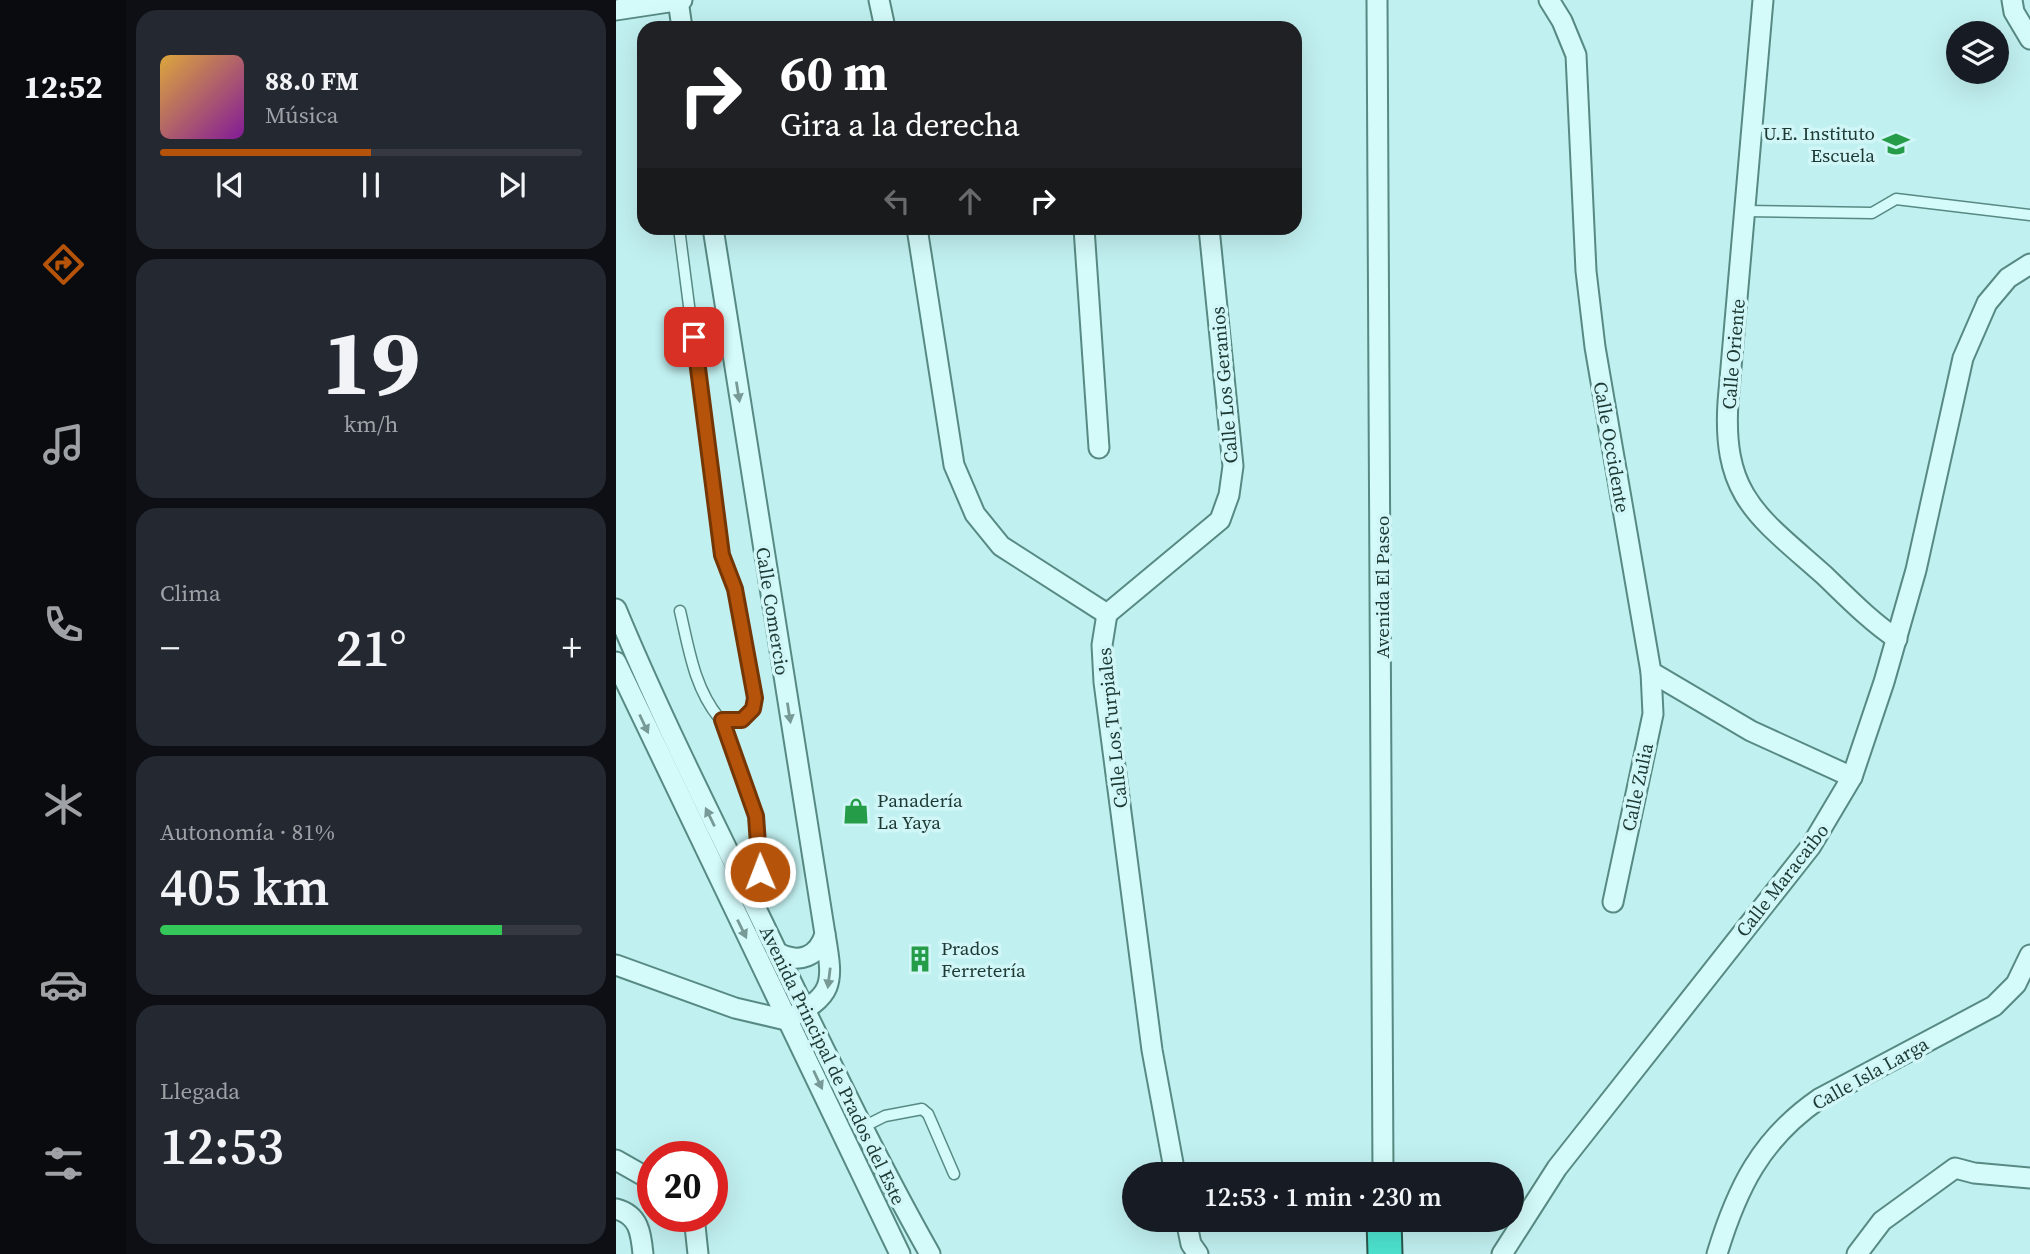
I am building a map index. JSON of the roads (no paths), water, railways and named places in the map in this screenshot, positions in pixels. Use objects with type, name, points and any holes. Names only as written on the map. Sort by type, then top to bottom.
[{"type":"highway","points":[[1384,1232],[1385,1254]]},
{"type":"street","points":[[616,10],[679,0],[681,21]]},
{"type":"street","points":[[880,0],[884,21]]},
{"type":"street","name":"Avenida El Paseo","points":[[1377,0],[1383,1162]]},
{"type":"street","name":"Calle Occidente","points":[[1549,0],[1562,21],[1576,55],[1586,271],[1593,334],[1651,672]]},
{"type":"street","name":"Calle Oriente","points":[[1763,0],[1726,439],[1737,484],[1749,507],[1897,639]]},
{"type":"street","points":[[2012,0],[2014,12],[2030,39]]},
{"type":"street","name":"Calle Comercio","points":[[714,235],[831,970],[830,985],[823,998],[804,1010]]},
{"type":"street","points":[[918,235],[954,465],[975,514],[1001,547],[1107,614]]},
{"type":"street","points":[[1084,235],[1099,448]]},
{"type":"street","name":"Calle Los Geranios","points":[[1107,614],[1220,520],[1229,495],[1233,466],[1210,235]]},
{"type":"street","name":"Calle Maracaibo","points":[[1502,1254],[1557,1168],[1811,846],[1852,777],[1897,639],[1967,348],[1987,303],[2008,278],[2030,264]]},
{"type":"street","name":"Avenida Principal de Prados del Este","points":[[616,609],[672,737],[804,1010],[882,1170],[930,1254]]},
{"type":"street","name":"Calle Los Turpiales","points":[[1107,614],[1102,645],[1104,682],[1152,1050],[1173,1162]]},
{"type":"street","name":"Avenida Principal de Prados del Este","points":[[616,662],[900,1254]]},
{"type":"street","points":[[1651,672],[1751,731],[1852,777]]},
{"type":"street","name":"Calle Zulia","points":[[1613,902],[1653,714],[1651,672]]},
{"type":"street","points":[[778,953],[797,959],[806,957],[816,952],[825,934]]},
{"type":"street","name":"Calle Isla Larga","points":[[1717,1254],[1736,1196],[1756,1162],[1797,1114],[1819,1098],[1994,1006],[2015,984],[2030,955]]},
{"type":"street","points":[[619,965],[734,1008],[786,1020],[804,1010]]},
{"type":"street","points":[[616,1160],[637,1172]]},
{"type":"street","points":[[1857,1254],[1882,1220],[1955,1168],[1974,1173],[2030,1178]]},
{"type":"street","points":[[616,1209],[625,1212],[637,1222],[643,1254]]},
{"type":"street","points":[[696,1232],[698,1254]]},
{"type":"street","points":[[1188,1232],[1191,1244],[1198,1254]]},
{"type":"street","points":[[1372,1254],[1374,1232]]},
{"type":"street","points":[[1391,1232],[1394,1254]]},
{"type":"lane","points":[[1745,211],[1872,213],[1896,199],[2030,215]]},
{"type":"lane","points":[[681,235],[722,555],[735,589],[755,698],[753,709],[742,720],[722,720]]},
{"type":"lane","points":[[680,611],[699,684],[713,710],[722,720],[758,828],[760,872],[754,906]]},
{"type":"lane","points":[[863,1127],[885,1116],[922,1109],[928,1114],[954,1174]]},
{"type":"place","name":"U.E. Instituto Escuela","points":[[1896,144]]},
{"type":"place","name":"Panadería La Yaya","points":[[856,811]]},
{"type":"place","name":"Prados Ferretería","points":[[920,959]]}]
